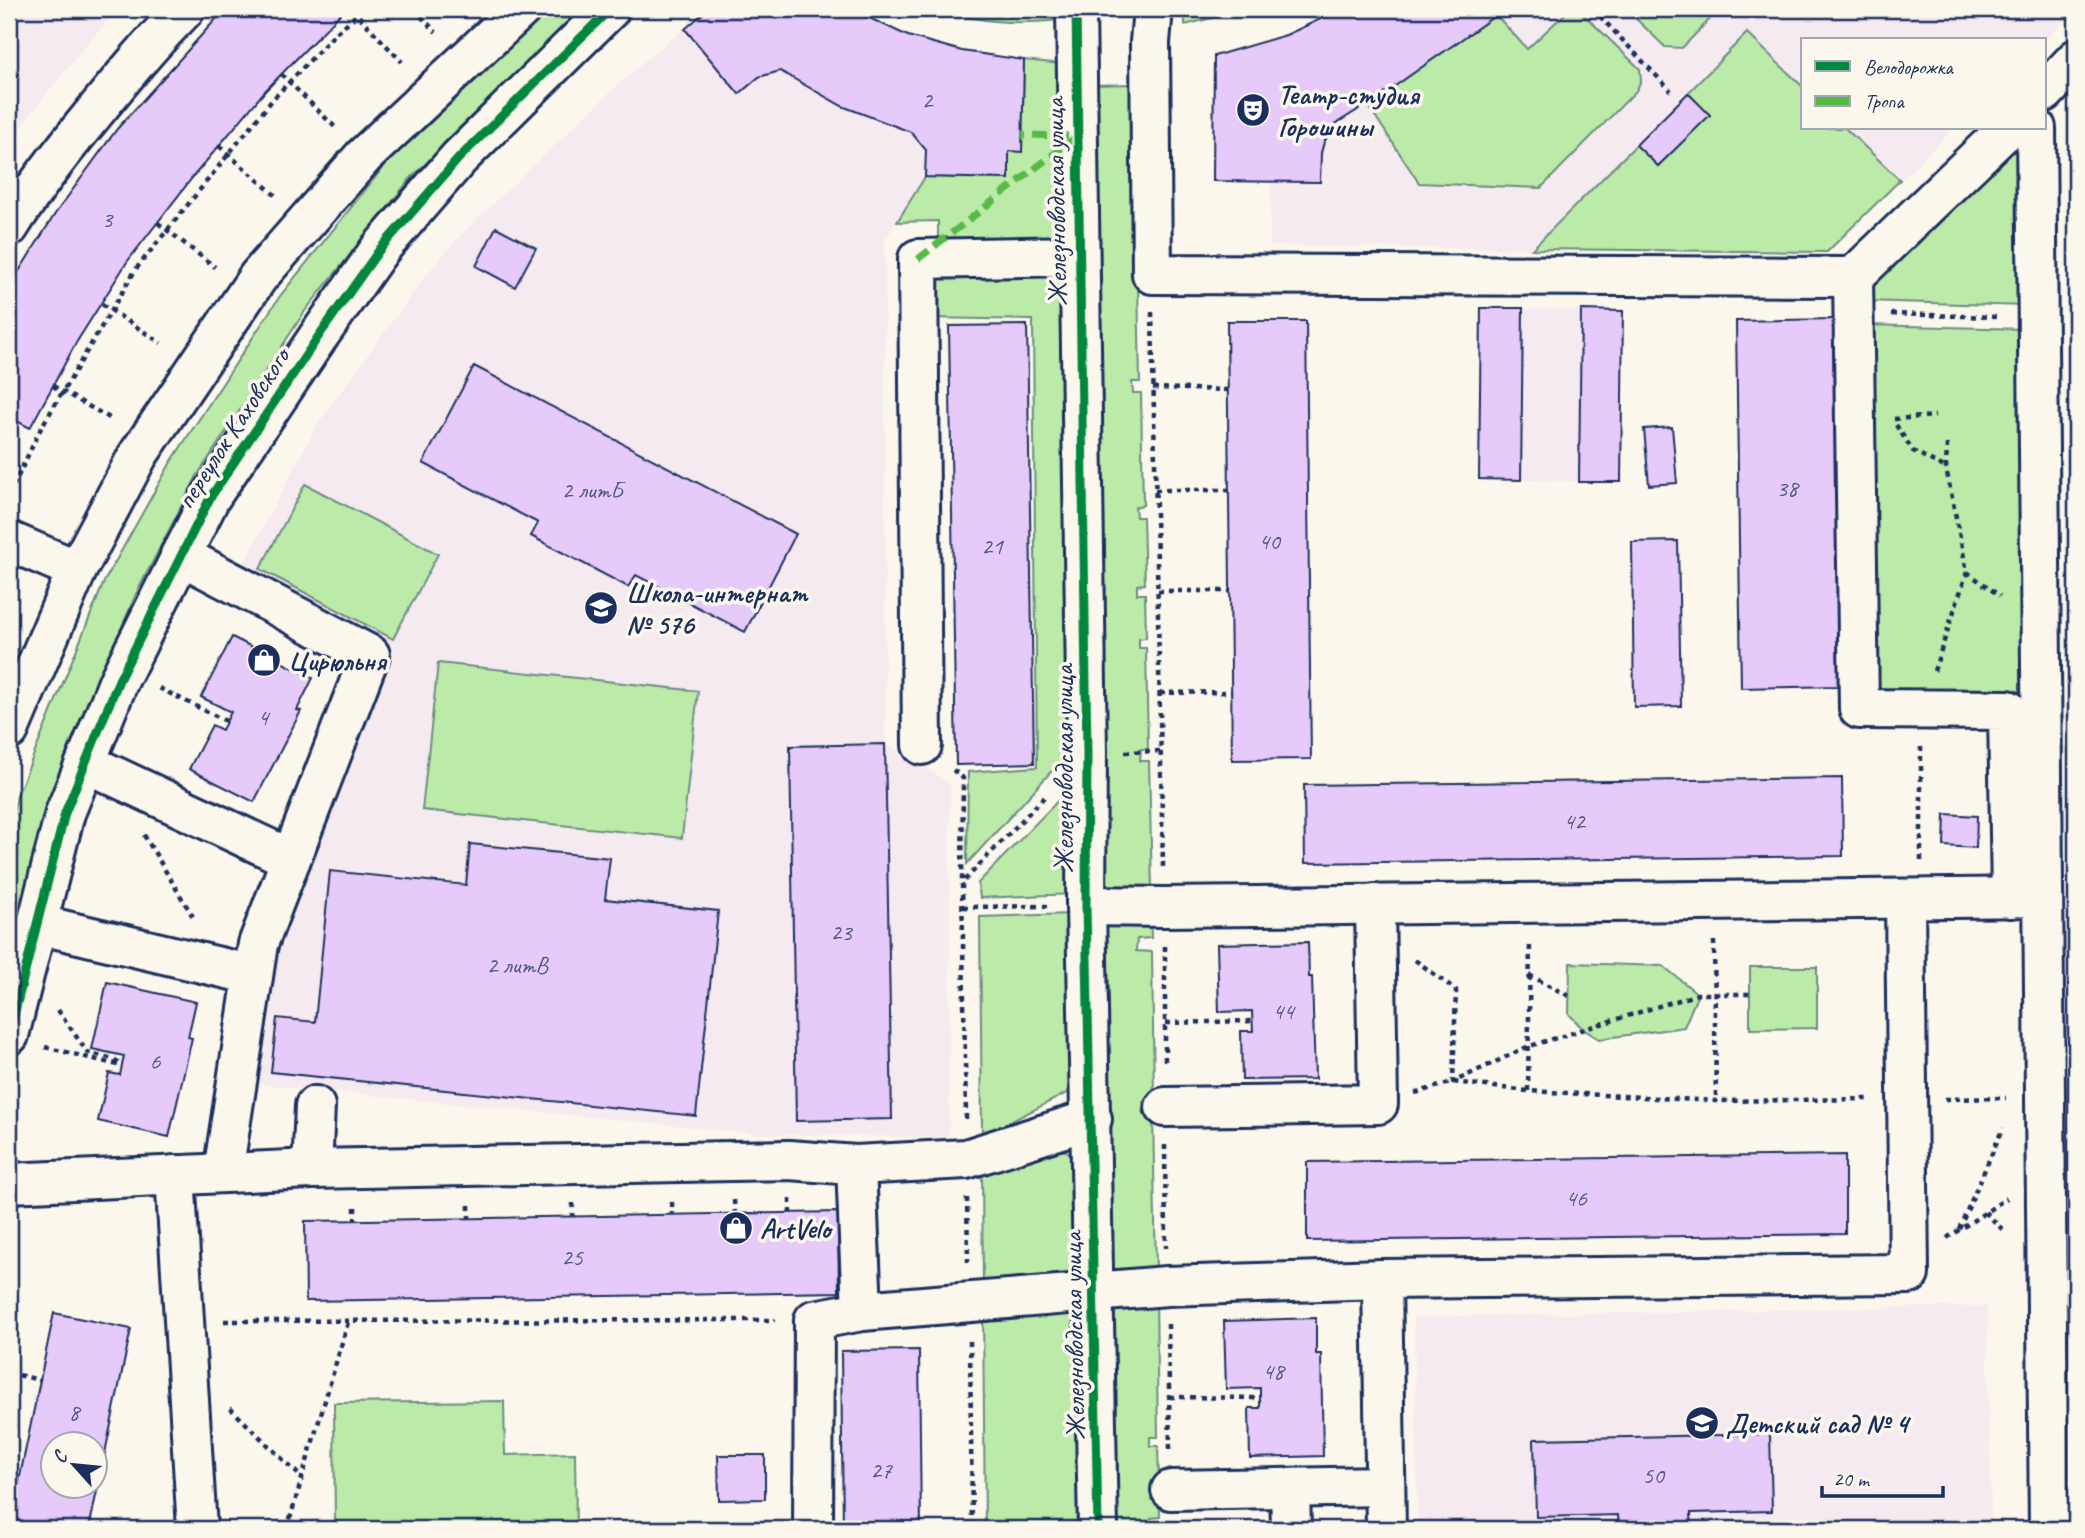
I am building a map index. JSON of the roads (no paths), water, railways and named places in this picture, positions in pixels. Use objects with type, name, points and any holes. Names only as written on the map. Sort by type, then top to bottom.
[{"type":"street","points":[[9,227],[32,189],[63,150],[148,46],[185,9]]},
{"type":"street","points":[[9,730],[77,570],[138,455],[258,277],[364,156],[521,9]]},
{"type":"street","name":"Железноводская улица","points":[[1076,9],[1087,753],[1086,906],[1098,1529]]},
{"type":"street","points":[[1153,9],[1150,42],[1152,274],[1853,295]]},
{"type":"street","name":"переулок Каховского","points":[[16,1032],[65,813],[119,680],[210,498],[380,249],[459,158],[593,14]]},
{"type":"street","points":[[2046,91],[2076,59]]},
{"type":"street","points":[[2006,130],[1853,295],[1859,709],[2008,710],[2027,897],[2058,983],[2059,1021],[2031,1098],[2045,1173],[2049,1529]]},
{"type":"street","points":[[2027,897],[2040,625],[2036,130]]},
{"type":"street","points":[[922,745],[918,259],[1079,256]]},
{"type":"street","points":[[9,541],[77,570]]},
{"type":"street","points":[[180,555],[370,655],[258,944],[239,972],[223,1172]]},
{"type":"street","points":[[86,763],[291,859]]},
{"type":"street","points":[[1086,906],[1375,917],[1531,902],[2027,897]]},
{"type":"street","points":[[813,1529],[814,1320],[862,1311],[1167,1286],[1382,1279],[1909,1273],[1907,1099],[1913,899]]},
{"type":"street","points":[[1165,1107],[1378,1104],[1375,917]]},
{"type":"street","points":[[58,929],[239,972]]},
{"type":"street","points":[[312,1170],[315,1106]]},
{"type":"street","points":[[9,1183],[223,1172],[789,1160],[856,1164],[966,1159],[1092,1119]]},
{"type":"street","points":[[856,1164],[862,1311]]},
{"type":"street","points":[[175,1175],[197,1529]]},
{"type":"street","points":[[1382,1279],[1386,1529]]},
{"type":"street","points":[[1171,1490],[1385,1486]]},
{"type":"street","points":[[1290,1488],[1291,1529]]},
{"type":"place","name":"Театр-студия Горошины","points":[[1253,110]]},
{"type":"place","name":"Школа-интернат № 576","points":[[601,608]]},
{"type":"place","name":"Цирюльня","points":[[264,660]]},
{"type":"place","name":"ArtVelo","points":[[736,1228]]},
{"type":"place","name":"Детский сад № 4","points":[[1702,1423]]}]
